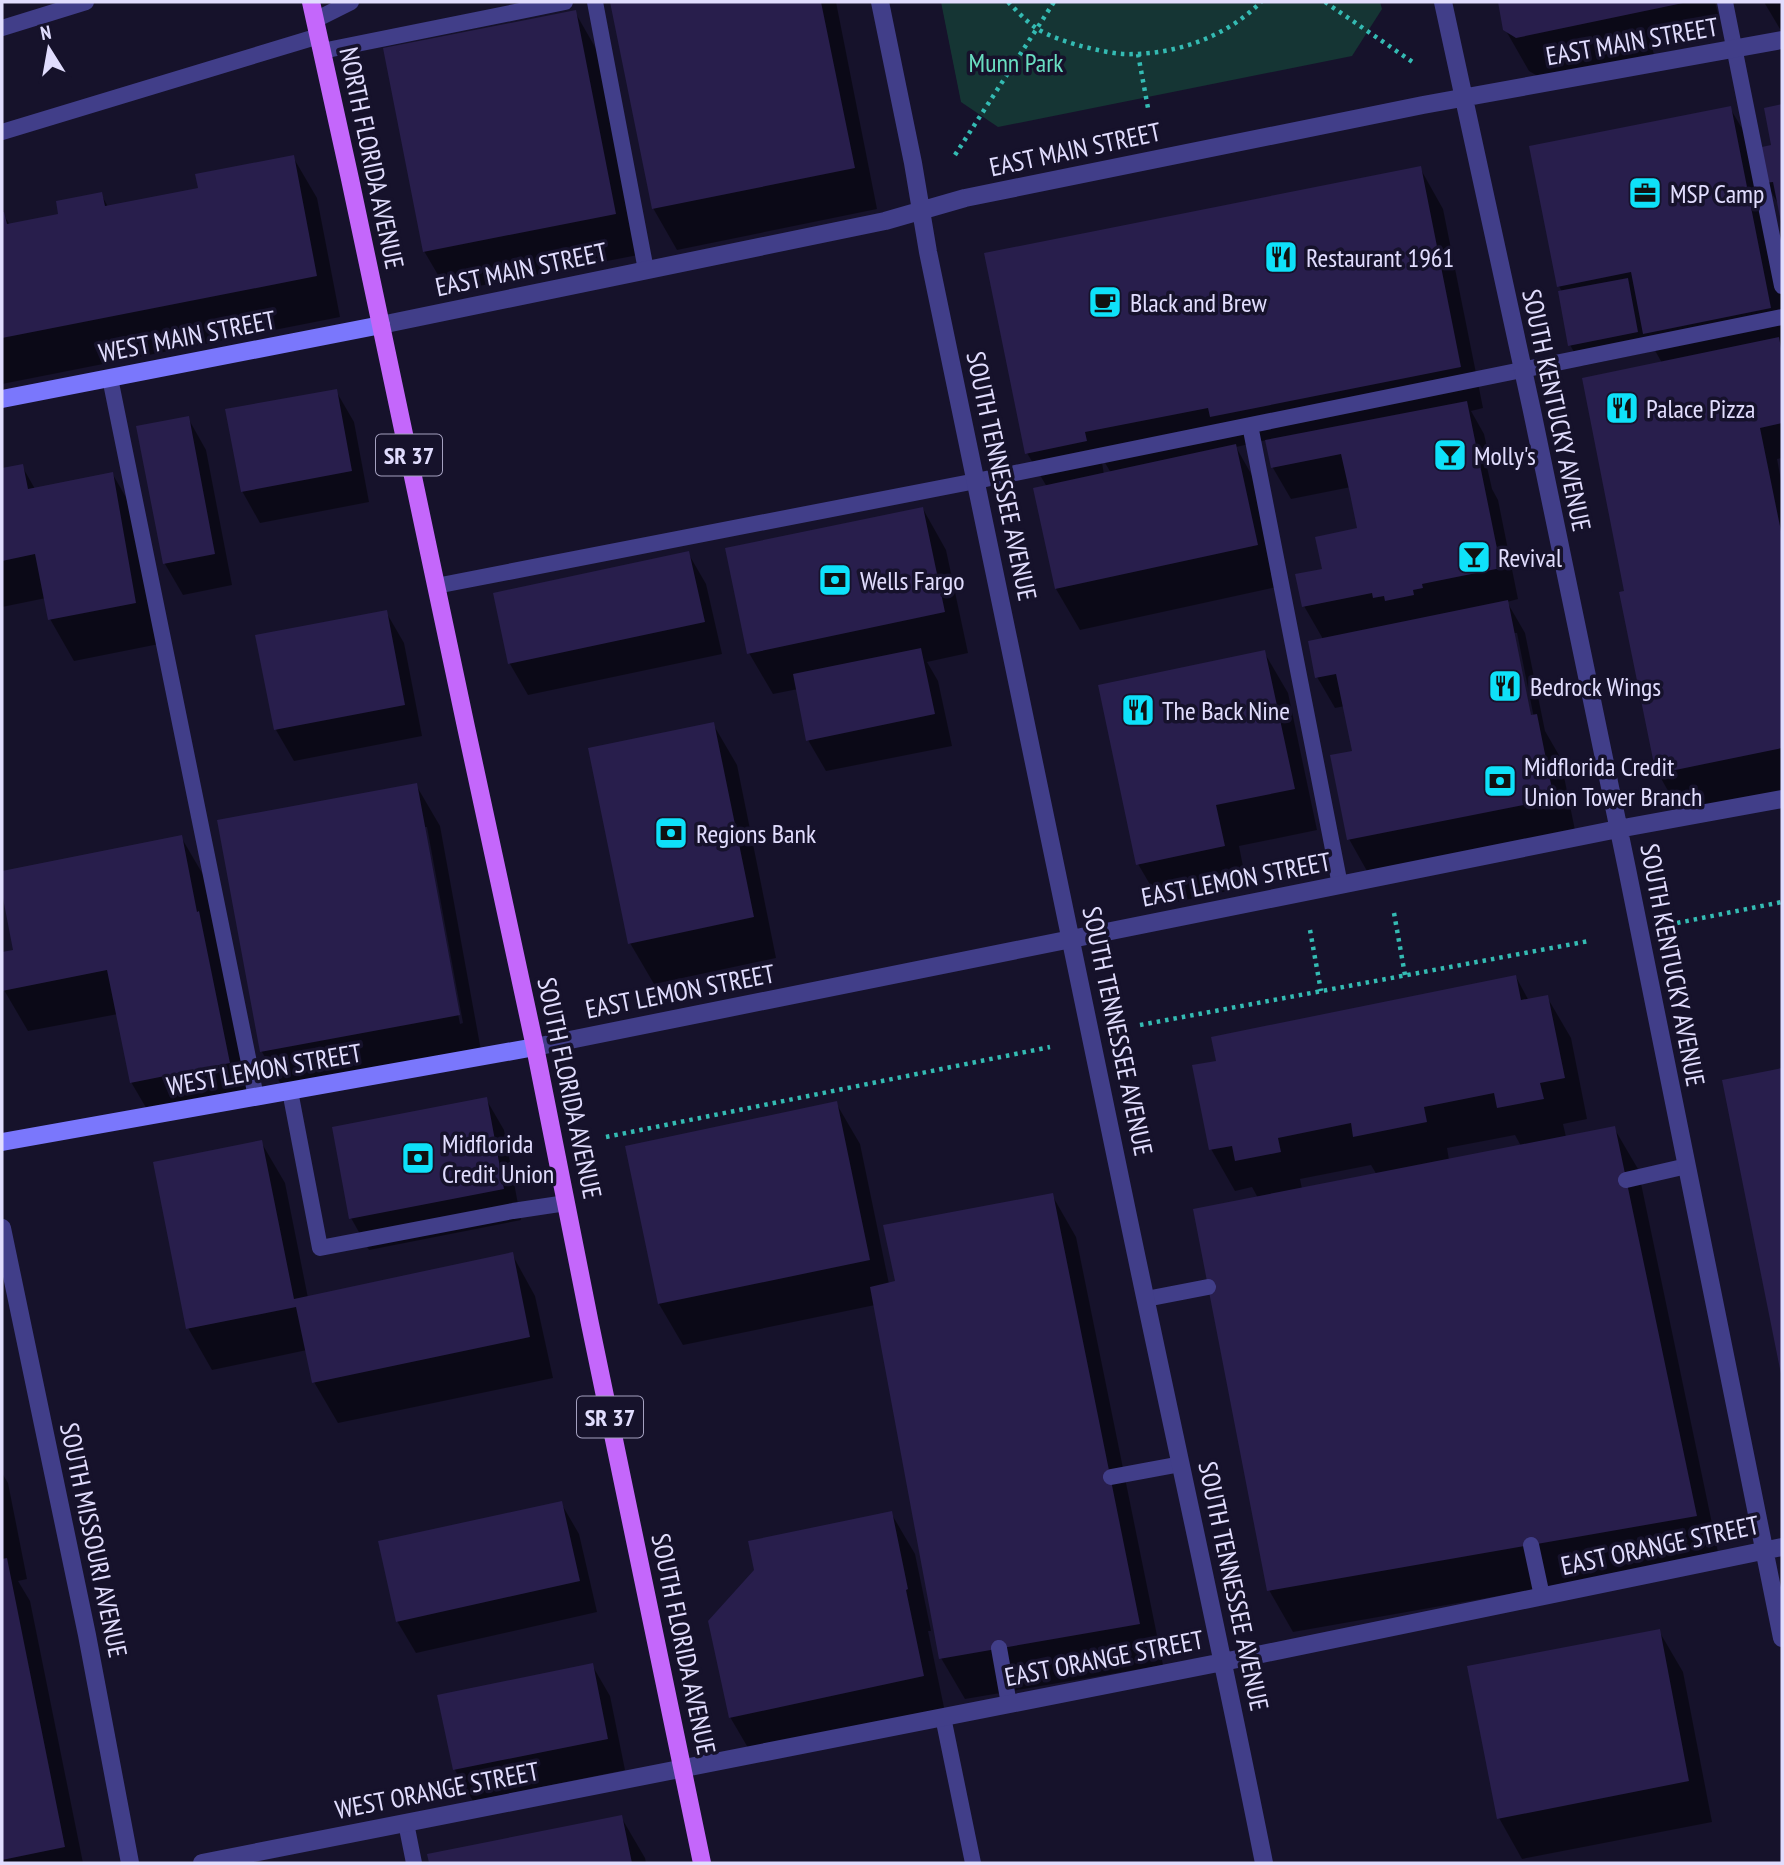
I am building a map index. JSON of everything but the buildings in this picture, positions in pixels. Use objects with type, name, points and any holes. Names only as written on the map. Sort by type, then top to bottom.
[{"type":"main road","name":"NORTH FLORIDA AVENUE","points":[[316,27],[381,325]]},
{"type":"main road","name":"WEST MAIN STREET","points":[[2,399],[381,325]]},
{"type":"main road","name":"SOUTH FLORIDA AVENUE","points":[[381,325],[536,1047],[702,1863]]},
{"type":"main road","name":"WEST LEMON STREET","points":[[2,1142],[536,1047]]},
{"type":"street","name":"SOUTH TENNESSEE AVENUE","points":[[880,2],[920,210],[1264,1863]]},
{"type":"street","name":"SOUTH KENTUCKY AVENUE","points":[[1443,2],[1618,829],[1782,1638]]},
{"type":"street","name":"EAST MAIN STREET","points":[[381,325],[885,221],[1005,190],[1423,105],[1782,40]]},
{"type":"street","name":"EAST LEMON STREET","points":[[536,1047],[1618,829],[1782,799]]},
{"type":"street","name":"SOUTH MISSOURI AVENUE","points":[[2,1228],[89,1644],[130,1863]]},
{"type":"street","name":"EAST ORANGE STREET","points":[[683,1768],[1223,1662],[1782,1547]]},
{"type":"street","name":"WEST ORANGE STREET","points":[[202,1863],[683,1768]]},
{"type":"lane","points":[[2,28],[86,2]]},
{"type":"lane","points":[[316,27],[351,2]]},
{"type":"lane","points":[[2,132],[316,27],[565,2]]},
{"type":"lane","points":[[595,2],[646,270]]},
{"type":"lane","points":[[1725,2],[1782,286]]},
{"type":"lane","points":[[436,586],[976,481],[1782,317]]},
{"type":"lane","points":[[110,378],[256,1097]]},
{"type":"lane","points":[[1250,425],[1340,885]]},
{"type":"lane","points":[[290,1091],[320,1248],[566,1203]]},
{"type":"lane","points":[[1626,1180],[1686,1166]]},
{"type":"lane","points":[[1146,1299],[1209,1287]]},
{"type":"lane","points":[[1111,1477],[1181,1464]]},
{"type":"lane","points":[[1531,1545],[1542,1596]]},
{"type":"lane","points":[[999,1648],[1009,1704]]},
{"type":"lane","points":[[943,1717],[973,1863]]},
{"type":"lane","points":[[406,1823],[414,1863]]},
{"type":"path","points":[[1008,2],[1037,29],[1072,43],[1103,51],[1138,54],[1166,51],[1196,43],[1224,30],[1261,2]]},
{"type":"path","points":[[955,155],[1054,2]]},
{"type":"path","points":[[1325,2],[1414,63]]},
{"type":"path","points":[[1138,54],[1149,108]]},
{"type":"path","points":[[1677,923],[1782,901]]},
{"type":"path","points":[[1394,914],[1405,975]]},
{"type":"path","points":[[1311,930],[1321,991]]},
{"type":"path","points":[[1140,1025],[1589,941]]},
{"type":"path","points":[[606,1137],[1050,1047]]},
{"type":"green space","name":"Munn Park","points":[[941,2],[1380,2],[1382,9],[1352,56],[998,127],[961,102]]},
{"type":"place","name":"MSP Camp","points":[[1645,193]]},
{"type":"place","name":"Restaurant 1961","points":[[1281,257]]},
{"type":"place","name":"Black and Brew","points":[[1105,302]]},
{"type":"place","name":"Palace Pizza","points":[[1622,408]]},
{"type":"place","name":"Molly's","points":[[1450,455]]},
{"type":"place","name":"Revival","points":[[1474,557]]},
{"type":"place","name":"Wells Fargo","points":[[835,580]]},
{"type":"place","name":"Bedrock Wings","points":[[1505,686]]},
{"type":"place","name":"The Back Nine","points":[[1138,710]]},
{"type":"place","name":"Midflorida Credit Union Tower Branch","points":[[1500,781]]},
{"type":"place","name":"Regions Bank","points":[[671,833]]},
{"type":"place","name":"Midflorida Credit Union","points":[[418,1158]]}]
